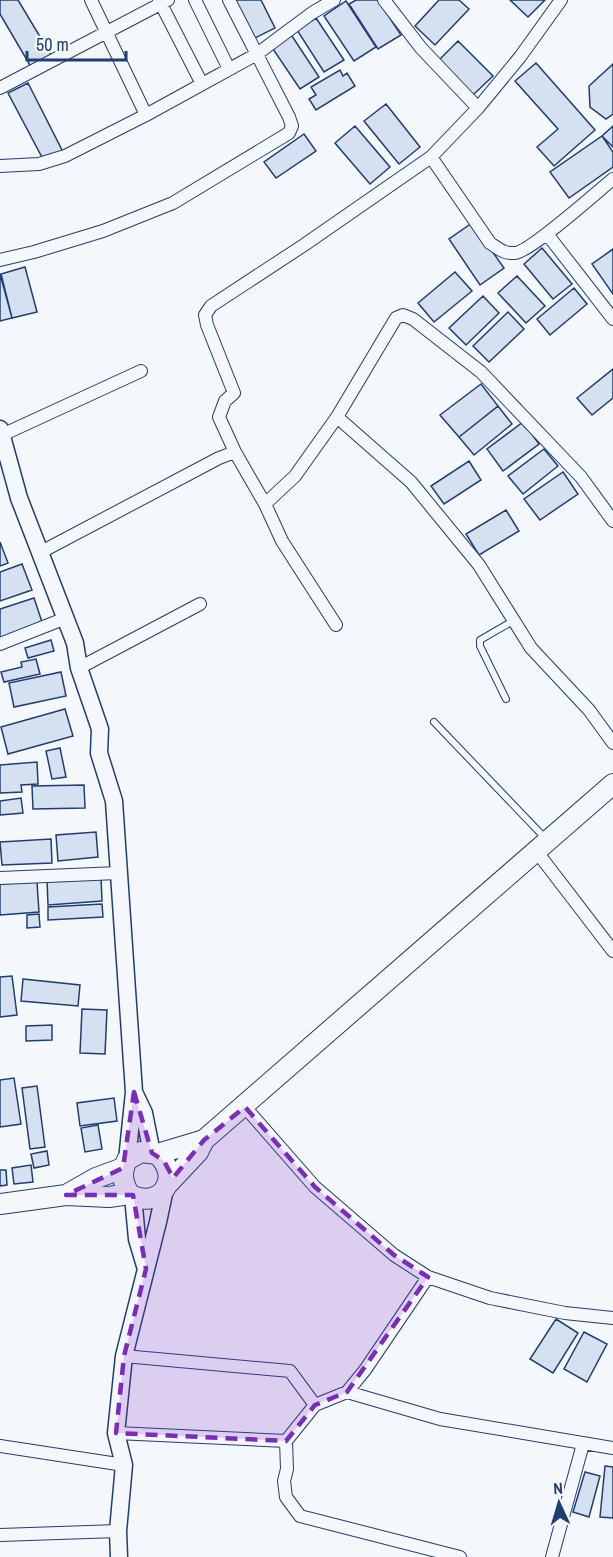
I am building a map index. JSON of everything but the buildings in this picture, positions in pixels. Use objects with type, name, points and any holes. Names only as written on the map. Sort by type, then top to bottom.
[{"type":"main road","points":[[2,441],[19,498],[75,643],[79,668],[100,729],[99,753],[114,801],[134,1092],[124,1184],[131,1195],[138,1239],[146,1269]]},
{"type":"main road","points":[[154,1154],[204,1140],[245,1107],[613,784]]},
{"type":"main road","points":[[134,1092],[144,1113],[154,1154]]},
{"type":"main road","points":[[0,1204],[66,1195],[109,1197],[131,1195],[148,1199],[156,1197],[198,1152],[204,1140]]},
{"type":"main road","points":[[66,1195],[125,1164],[141,1152],[154,1154],[165,1161],[168,1168],[166,1187],[124,1356],[116,1433],[124,1465],[118,1557]]},
{"type":"street","points":[[91,0],[146,114]]},
{"type":"street","points":[[195,0],[230,69]]},
{"type":"street","points":[[0,260],[103,231],[173,203],[290,133],[292,126],[289,117],[229,0]]},
{"type":"street","points":[[306,0],[312,13]]},
{"type":"street","points":[[0,166],[39,164],[64,156],[257,54],[312,13],[334,0]]},
{"type":"street","points":[[384,0],[421,48],[478,108]]},
{"type":"street","points":[[0,88],[163,1],[202,84]]},
{"type":"street","points":[[336,625],[282,541],[265,504],[234,452],[219,417],[225,401],[234,393],[205,315],[211,306],[431,157],[478,108],[520,57],[557,2]]},
{"type":"street","points":[[431,157],[490,243],[503,252],[518,253],[547,234],[613,179]]},
{"type":"street","points":[[547,234],[613,319]]},
{"type":"street","points":[[265,504],[295,476],[337,417],[396,318],[403,315],[413,319],[481,372],[581,477],[613,521]]},
{"type":"street","points":[[2,441],[141,371]]},
{"type":"street","points":[[337,417],[411,482],[479,565],[531,648],[589,710],[613,743]]},
{"type":"street","points":[[41,552],[234,452]]},
{"type":"street","points":[[79,668],[200,604]]},
{"type":"street","points":[[0,644],[66,618]]},
{"type":"street","points":[[543,847],[613,951]]},
{"type":"street","points":[[0,878],[118,873]]},
{"type":"street","points":[[245,1107],[315,1187],[394,1255],[428,1277],[501,1300],[565,1313],[613,1318]]},
{"type":"street","points":[[428,1277],[365,1370],[347,1392],[315,1405],[286,1441],[287,1469],[284,1481],[286,1497],[300,1516],[460,1557]]},
{"type":"street","points":[[124,1356],[290,1371],[315,1405]]},
{"type":"street","points":[[347,1392],[440,1419],[613,1448]]},
{"type":"street","points":[[116,1433],[286,1441]]},
{"type":"street","points":[[552,1557],[583,1444]]},
{"type":"street","points":[[0,1446],[124,1465]]},
{"type":"street","points":[[0,1535],[118,1531]]},
{"type":"lane","points":[[506,699],[480,646],[480,640],[513,621]]},
{"type":"lane","points":[[434,722],[543,847]]},
{"type":"highlighted area","points":[[134,1092],[152,1153],[164,1161],[173,1178],[204,1140],[245,1107],[315,1187],[394,1255],[428,1277],[347,1392],[315,1405],[286,1441],[116,1433],[124,1356],[146,1269],[133,1195],[66,1195],[123,1168]]}]
